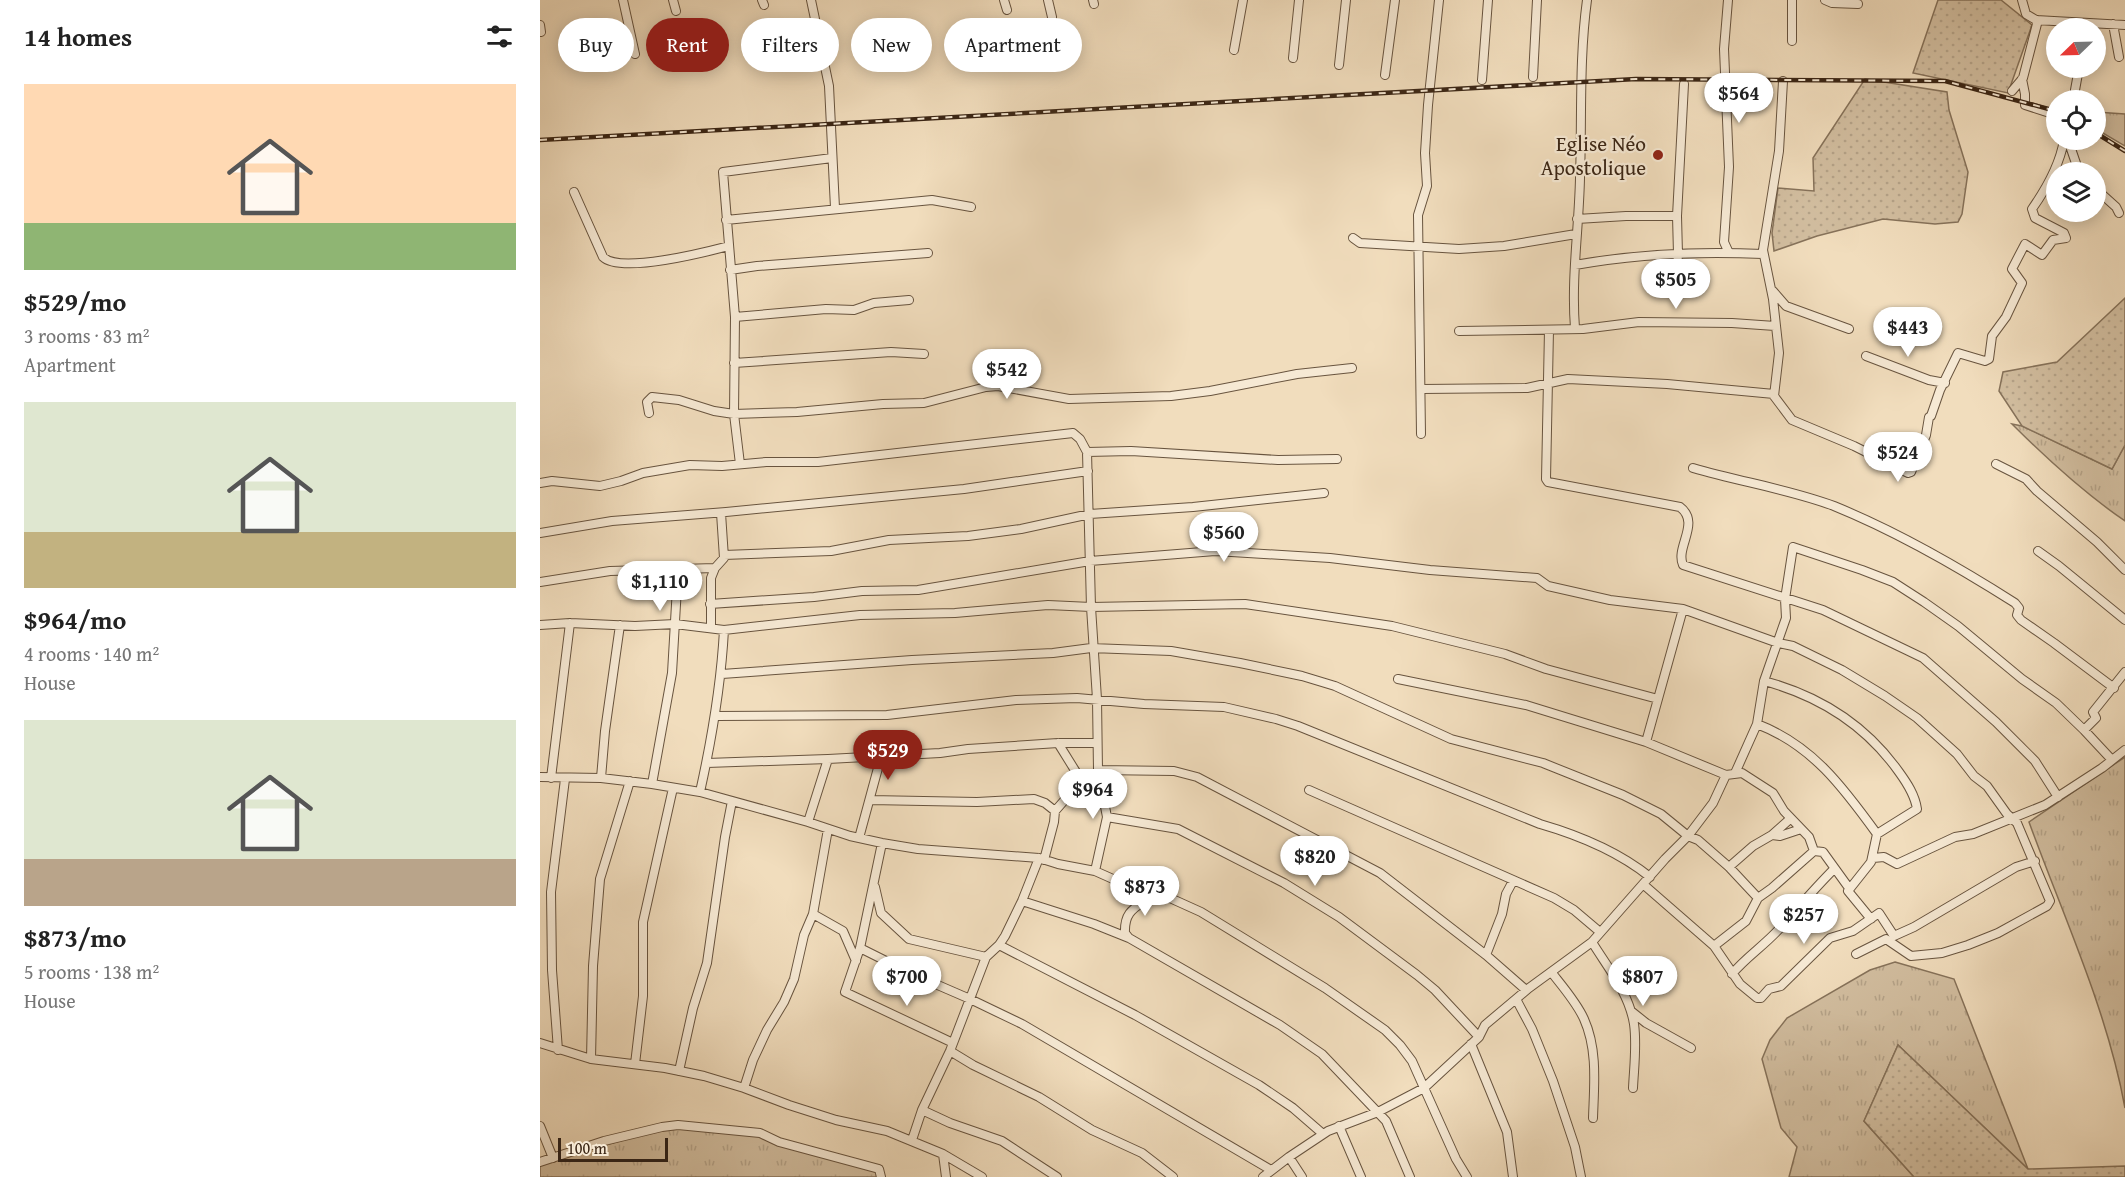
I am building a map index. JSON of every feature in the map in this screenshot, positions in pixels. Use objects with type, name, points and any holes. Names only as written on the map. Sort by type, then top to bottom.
[{"type":"street","points":[[622,0],[635,54]]},
{"type":"street","points":[[673,0],[676,11]]},
{"type":"street","points":[[811,0],[826,70],[835,208]]},
{"type":"street","points":[[1004,0],[1007,10]]},
{"type":"street","points":[[1048,0],[1052,17]]},
{"type":"street","points":[[1234,50],[1243,0]]},
{"type":"street","points":[[1293,58],[1299,0]]},
{"type":"street","points":[[1339,64],[1346,0]]},
{"type":"street","points":[[1385,75],[1395,0]]},
{"type":"street","points":[[1421,434],[1418,215],[1427,186],[1425,153],[1428,105],[1439,0]]},
{"type":"street","points":[[1482,80],[1488,0]]},
{"type":"street","points":[[1533,76],[1537,0]]},
{"type":"street","points":[[1575,328],[1573,303],[1580,177],[1582,36],[1587,0]]},
{"type":"street","points":[[1728,0],[1724,49],[1729,167],[1724,242],[1730,253]]},
{"type":"street","points":[[1792,0],[1792,41]]},
{"type":"street","points":[[1825,0],[1830,3],[1858,4]]},
{"type":"street","points":[[2022,0],[2026,14],[2038,21],[2046,22]]},
{"type":"street","points":[[2012,91],[2022,79],[2038,21]]},
{"type":"street","points":[[2114,24],[2119,57]]},
{"type":"street","points":[[2106,25],[2125,25]]},
{"type":"street","points":[[2075,90],[2077,78]]},
{"type":"street","points":[[2022,79],[2025,105],[2046,112]]},
{"type":"street","points":[[1782,81],[1779,151],[1763,254],[1772,290],[1779,353],[1774,394],[1792,420],[1854,446],[1908,473],[1911,472],[1926,435],[1929,417],[1958,353],[1985,361],[1989,358],[1992,336],[2006,317],[2022,283],[2012,269],[2025,244],[2042,255],[2053,240],[2066,238],[2064,234],[2035,219],[2032,209],[2042,194],[2063,150]]},
{"type":"street","points":[[1676,285],[1684,84]]},
{"type":"street","points":[[740,464],[734,414],[735,317],[723,175],[725,171],[832,158]]},
{"type":"street","points":[[574,192],[603,258],[607,261],[621,263],[669,259],[729,246]]},
{"type":"street","points":[[2106,198],[2119,213]]},
{"type":"street","points":[[726,220],[932,200],[971,207]]},
{"type":"street","points":[[1577,219],[1677,216]]},
{"type":"street","points":[[1353,238],[1360,243],[1459,249],[1504,246],[1576,234]]},
{"type":"street","points":[[730,270],[928,253]]},
{"type":"street","points":[[1575,265],[1612,258],[1678,254],[1763,254]]},
{"type":"street","points":[[1772,290],[1786,306],[1849,329]]},
{"type":"street","points":[[735,317],[826,309],[854,310],[874,303],[909,300]]},
{"type":"street","points":[[1459,331],[1549,330],[1639,322],[1775,326]]},
{"type":"street","points":[[1549,330],[1546,479],[1548,482],[1680,507],[1687,514],[1689,525],[1681,560],[1683,565],[1823,610],[1923,658],[1996,722],[2035,761],[2058,797]]},
{"type":"street","points":[[734,363],[891,352],[924,354]]},
{"type":"street","points":[[1866,356],[1929,380],[1945,383]]},
{"type":"street","points":[[649,413],[647,402],[652,397],[679,400],[714,411],[734,414],[924,403],[998,386],[1069,399],[1181,395],[1298,374],[1352,368]]},
{"type":"street","points":[[1422,388],[1527,388],[1568,379],[1774,394]]},
{"type":"street","points":[[540,483],[600,486],[621,482],[643,473],[683,466],[818,462],[1073,433],[1080,439],[1087,452],[1098,770],[1107,817],[1095,871]]},
{"type":"street","points":[[1087,452],[1131,451],[1278,460],[1337,459]]},
{"type":"street","points":[[1996,464],[2031,483],[2125,570]]},
{"type":"street","points":[[1694,468],[1833,506],[1952,563],[2015,603],[2019,608],[2017,615],[2021,620],[2114,688]]},
{"type":"street","points":[[540,533],[612,521],[721,513],[964,489],[1088,471]]},
{"type":"street","points":[[724,555],[831,551],[890,540],[968,536],[1021,529],[1090,514],[1219,505],[1324,494]]},
{"type":"street","points":[[711,628],[711,578],[724,555],[721,513]]},
{"type":"street","points":[[1263,1177],[1323,1134],[1378,1112],[1424,1088],[1479,1037],[1485,1025],[1526,990],[1592,942],[1688,836],[1713,803],[1757,724],[1764,681],[1786,618],[1785,599],[1791,548],[1794,547],[1893,582],[1958,626],[2056,704],[2112,760]]},
{"type":"street","points":[[710,604],[814,597],[862,591],[918,590],[1090,561],[1215,551],[1330,558],[1430,570],[1537,578],[1548,586],[1610,600],[1683,609],[1778,643],[1793,646],[1842,670],[1917,718],[1957,754],[2017,823],[2035,861],[2050,902],[2047,906],[1998,933],[1942,953],[1911,956],[1890,937],[1879,913],[1852,931],[1830,938],[1781,986],[1769,989],[1761,998],[1757,998],[1740,984],[1714,946],[1644,885]]},
{"type":"street","points":[[2038,551],[2125,620]]},
{"type":"street","points":[[540,582],[610,571],[715,568]]},
{"type":"street","points":[[652,784],[672,674],[678,570]]},
{"type":"street","points":[[540,625],[675,624],[724,630],[860,615],[955,613],[1048,605],[1091,607],[1245,604],[1392,626],[1505,654],[1557,672],[1658,699]]},
{"type":"street","points":[[1646,742],[1683,609]]},
{"type":"street","points":[[550,778],[570,623]]},
{"type":"street","points":[[601,778],[605,731],[620,625]]},
{"type":"street","points":[[700,792],[716,716],[722,674],[724,630]]},
{"type":"street","points":[[722,674],[912,660],[1053,653],[1094,648],[1171,651],[1302,676],[1335,686],[1451,739],[1543,763],[1623,795],[1661,814],[1688,836],[1698,840],[1729,867],[1758,898]]},
{"type":"street","points":[[2084,730],[2096,718],[2093,712],[2125,672]]},
{"type":"street","points":[[1398,678],[1526,705],[1646,742],[1730,774],[1742,773],[1773,793],[1790,819],[1809,837],[1814,851]]},
{"type":"street","points":[[1764,681],[1821,702],[1857,725],[1884,750],[1907,784],[1917,809],[1876,834]]},
{"type":"street","points":[[716,716],[887,715],[1033,698],[1097,699],[1144,704],[1224,707],[1287,722],[1540,824],[1568,832],[1633,863],[1650,877]]},
{"type":"street","points":[[1757,724],[1797,744],[1842,786],[1876,834],[1873,858],[1849,888]]},
{"type":"street","points":[[707,763],[881,757],[1097,743]]},
{"type":"street","points":[[912,1140],[922,1110],[951,1047],[986,957],[999,945],[1042,859],[1054,822],[1055,811],[1076,787],[1078,779],[1076,772],[1058,744]]},
{"type":"street","points":[[1873,858],[1884,857],[1897,864],[1955,837],[1973,834],[2014,819],[2058,797],[2125,750]]},
{"type":"street","points":[[859,838],[881,757]]},
{"type":"street","points":[[808,822],[828,759]]},
{"type":"street","points":[[1098,770],[1161,770],[1197,777],[1380,873],[1486,955],[1526,990]]},
{"type":"street","points":[[540,777],[630,780],[700,792],[859,838],[918,849],[1042,859],[1095,871],[1151,896],[1170,898],[1201,912],[1351,1005],[1385,1030],[1412,1061],[1456,1159],[1467,1177]]},
{"type":"street","points":[[558,1050],[552,970],[551,892],[565,779]]},
{"type":"street","points":[[591,1059],[592,966],[600,879],[630,780]]},
{"type":"street","points":[[635,1064],[644,996],[643,922],[673,788]]},
{"type":"street","points":[[1309,790],[1476,862],[1565,904],[1600,932]]},
{"type":"street","points":[[870,800],[990,802],[1034,799],[1045,803],[1055,811]]},
{"type":"street","points":[[679,1071],[693,1008],[707,963],[732,801]]},
{"type":"street","points":[[1107,817],[1178,829],[1284,883],[1339,917],[1417,975],[1435,990],[1479,1037]]},
{"type":"street","points":[[1729,867],[1790,819]]},
{"type":"street","points":[[744,1088],[753,1060],[794,979],[804,935],[813,914],[828,829]]},
{"type":"street","points":[[1772,835],[1780,836],[1801,829]]},
{"type":"street","points":[[882,843],[860,948],[845,989],[846,994],[877,1006],[951,1047],[973,1065],[1039,1097],[1092,1130],[1142,1153],[1173,1177]]},
{"type":"street","points":[[1714,946],[1746,921],[1758,898],[1814,851],[1823,852],[1849,888],[1848,891],[1871,919]]},
{"type":"street","points":[[1856,954],[1914,927],[2016,867],[2035,861]]},
{"type":"street","points":[[1732,974],[1744,960],[1779,930],[1834,869]]},
{"type":"street","points":[[1486,955],[1502,914],[1506,894],[1513,881]]},
{"type":"street","points":[[874,883],[881,914],[909,939],[986,957]]},
{"type":"street","points":[[1129,938],[1125,933],[1126,916],[1151,896]]},
{"type":"street","points":[[1022,901],[1129,938],[1280,1024],[1322,1054],[1378,1112],[1386,1122],[1410,1177]]},
{"type":"street","points":[[813,914],[843,931],[856,962]]},
{"type":"street","points":[[1592,942],[1618,981],[1634,1022],[1633,1088]]},
{"type":"street","points":[[999,945],[1135,1015],[1259,1086],[1293,1108],[1323,1134]]},
{"type":"street","points":[[860,948],[1022,1024],[1271,1170]]},
{"type":"street","points":[[1552,973],[1580,1012],[1589,1033],[1594,1062],[1593,1118]]},
{"type":"street","points":[[1516,999],[1532,1029],[1553,1081],[1575,1147],[1581,1177]]},
{"type":"street","points":[[1626,1000],[1632,1012],[1691,1048]]},
{"type":"street","points":[[540,1043],[591,1059],[679,1071],[744,1088],[836,1120],[887,1131],[943,1154],[982,1177]]},
{"type":"street","points":[[1471,1044],[1507,1132],[1513,1177]]},
{"type":"street","points":[[922,1110],[950,1123],[1002,1141],[1057,1177]]},
{"type":"street","points":[[540,1162],[604,1141],[678,1125],[760,1132],[779,1142],[879,1169],[881,1177]]},
{"type":"street","points":[[540,1126],[553,1158]]},
{"type":"street","points":[[1339,1126],[1361,1177]]},
{"type":"street","points":[[943,1154],[946,1177]]},
{"type":"street","points":[[1289,1157],[1302,1177]]},
{"type":"green space","points":[[1938,0],[2001,0],[2032,25],[2008,93],[1913,73]]},
{"type":"green space","points":[[1865,79],[1947,92],[1949,110],[1968,172],[1962,214],[1958,222],[1935,224],[1883,219],[1817,236],[1774,251],[1772,233],[1778,188],[1814,191],[1813,158]]},
{"type":"green space","points":[[2106,113],[2125,114],[2125,146],[2106,135]]},
{"type":"green space","points":[[2125,298],[2125,445],[2112,469],[2022,426],[1999,391],[2003,372],[2057,362]]},
{"type":"green space","points":[[2012,424],[2022,426],[2112,469],[2125,445],[2125,521],[2066,475]]},
{"type":"green space","points":[[2125,757],[2125,1108],[2096,999],[2029,822]]},
{"type":"green space","points":[[1895,962],[1954,979],[2028,1169],[1898,1045],[1864,1121],[1914,1177],[1789,1177],[1797,1147],[1781,1128],[1762,1059],[1770,1040],[1787,1018],[1870,970]]},
{"type":"green space","points":[[1898,1045],[2028,1169],[2125,1166],[2125,1177],[1914,1177],[1864,1121]]},
{"type":"green space","points":[[717,1128],[775,1139],[879,1170],[881,1177],[540,1177],[540,1164],[661,1129]]},
{"type":"railway","points":[[540,140],[1636,79],[1945,81],[2046,108]]},
{"type":"railway","points":[[2106,139],[2125,151]]},
{"type":"place","name":"Eglise Néo Apostolique","points":[[1658,155]]}]
